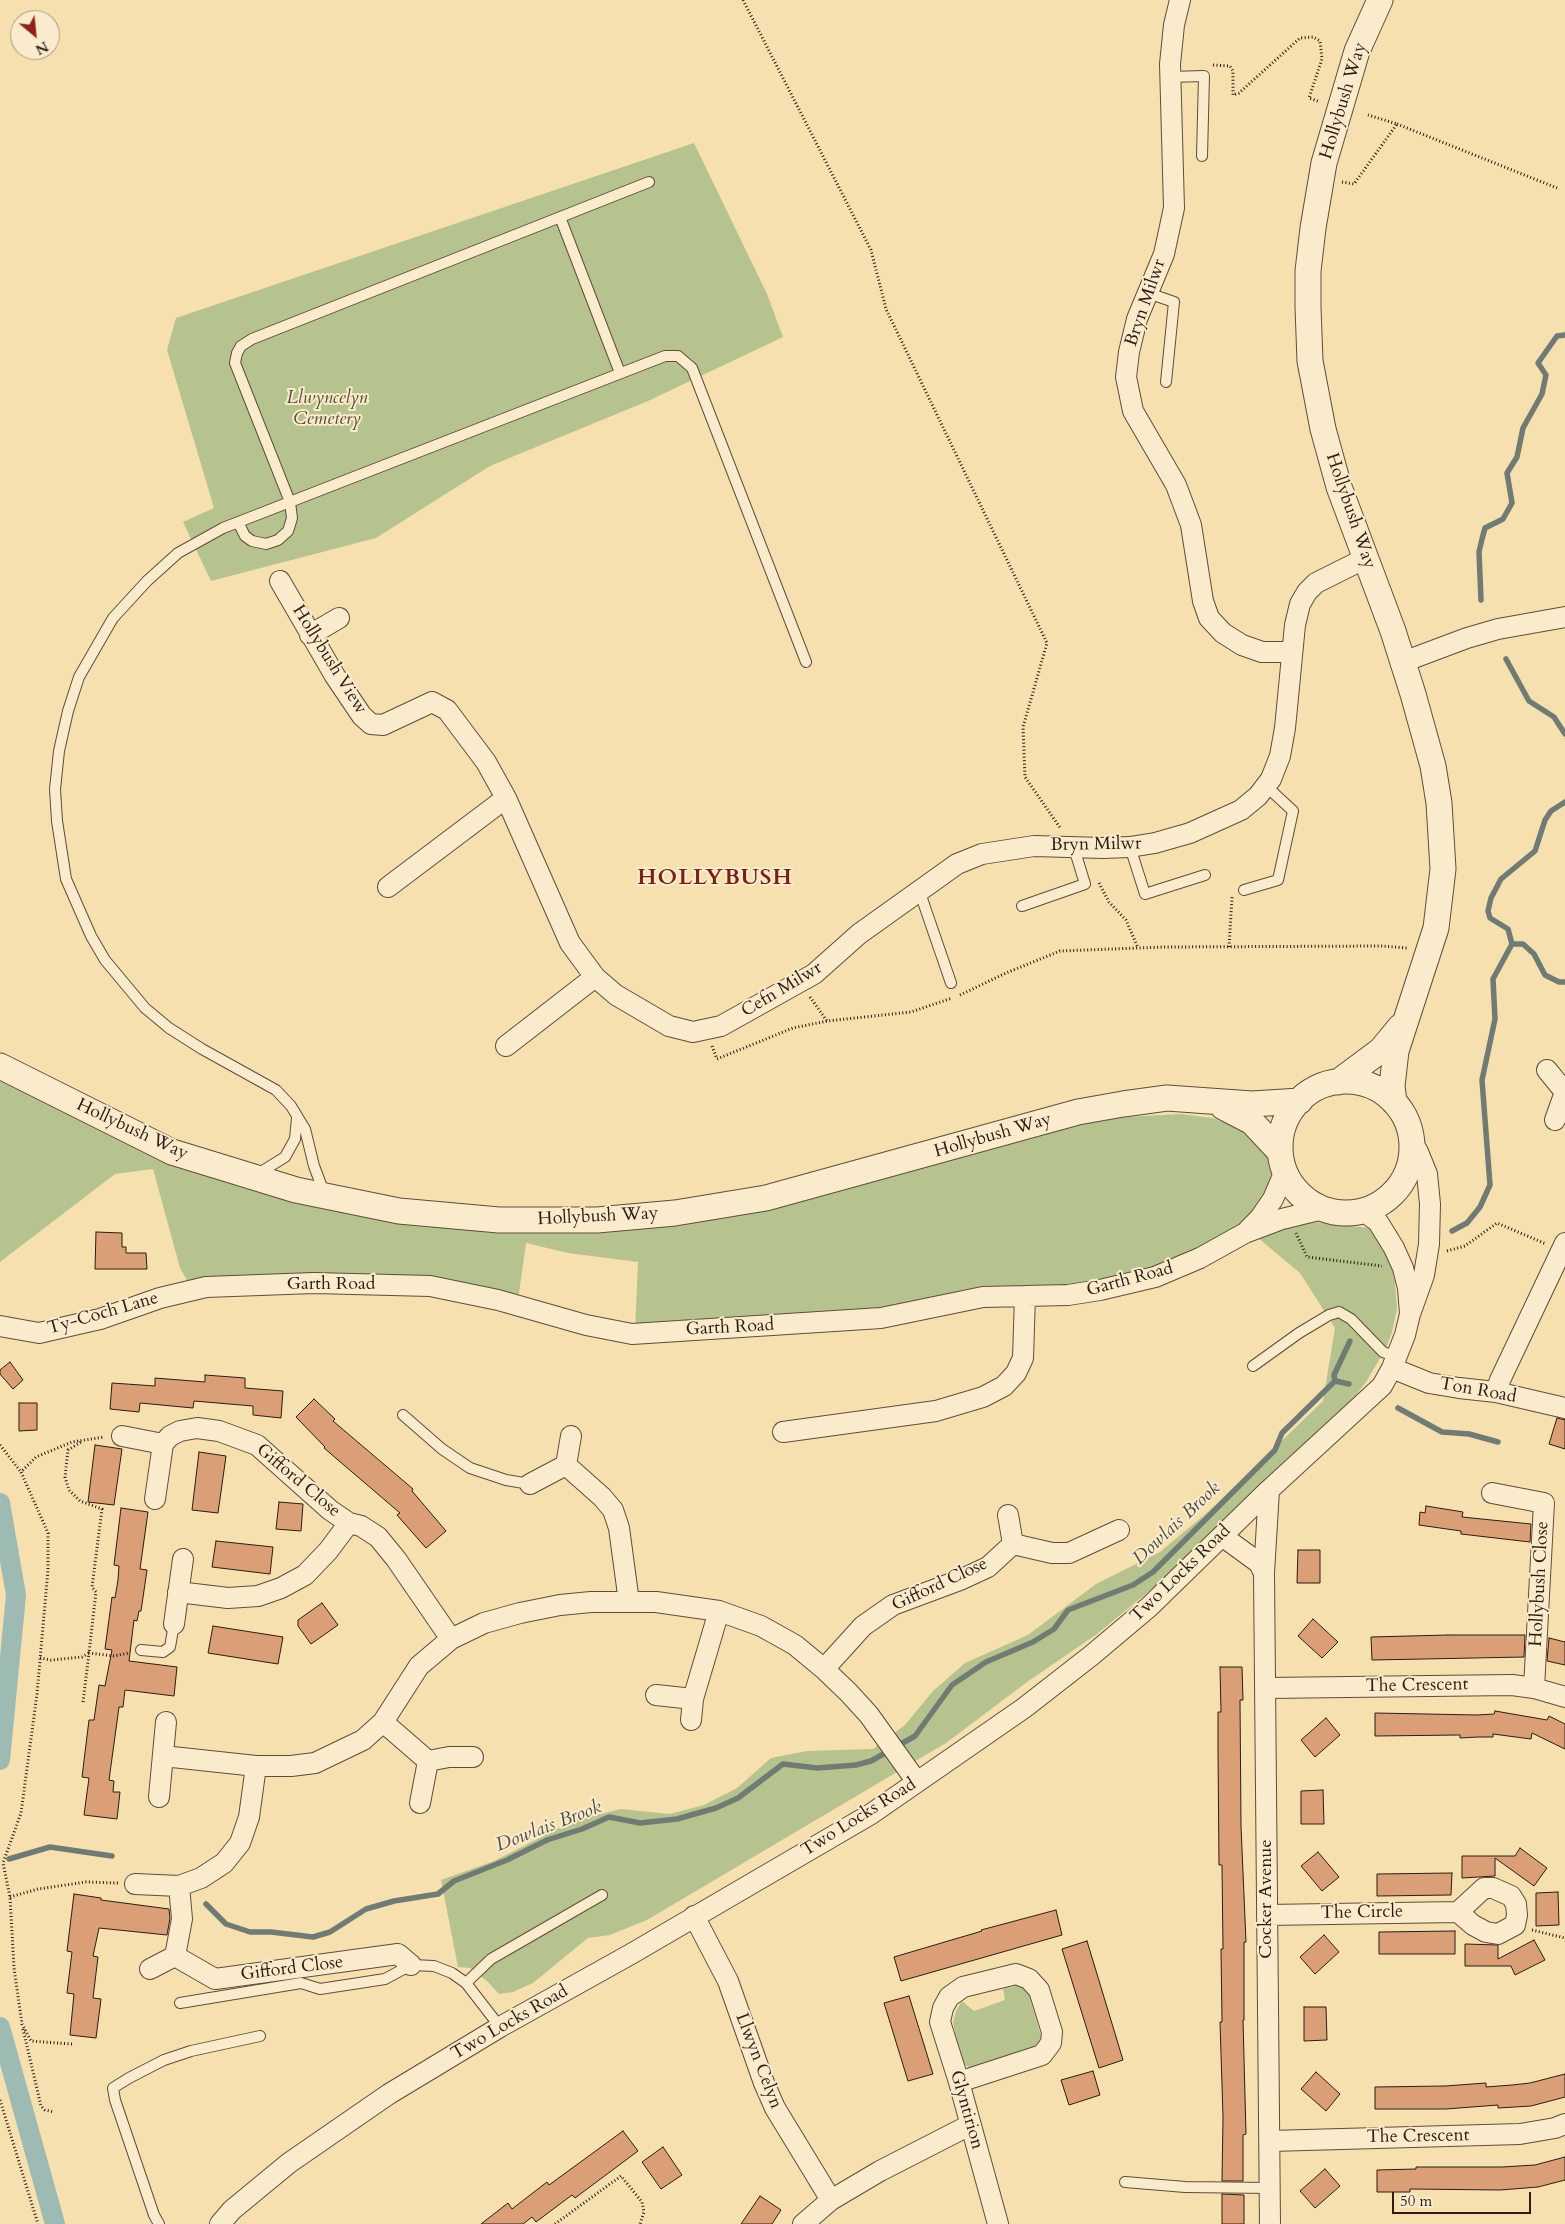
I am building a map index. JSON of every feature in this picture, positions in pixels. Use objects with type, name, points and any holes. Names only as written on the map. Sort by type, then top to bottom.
[{"type":"street","name":"Bryn Milwr","points":[[1180,0],[1174,24],[1170,77],[1174,208],[1164,254],[1137,320],[1129,352],[1126,377],[1133,411],[1176,485],[1192,525],[1203,601],[1209,618],[1223,633],[1242,645],[1262,652],[1291,652]]},
{"type":"street","name":"Hollybush Way","points":[[1380,0],[1358,51],[1321,179],[1312,228],[1308,271],[1310,361],[1323,429],[1340,487],[1403,662],[1433,766],[1439,803],[1443,869],[1436,928],[1406,1019],[1394,1064],[1392,1086],[1394,1102]]},
{"type":"street","name":"Bryn Milwr","points":[[982,854],[1034,846],[1077,856],[1130,848],[1155,843],[1218,821],[1241,810],[1266,786],[1271,779],[1280,756],[1285,728],[1291,652],[1300,604],[1307,592],[1316,583],[1366,558]]},
{"type":"street","name":"Hollybush View","points":[[280,581],[310,635],[362,716],[372,724],[382,726],[414,709]]},
{"type":"street","points":[[1403,662],[1474,636],[1565,617]]},
{"type":"street","points":[[310,635],[339,618]]},
{"type":"street","name":"Cefn Milwr","points":[[414,709],[432,702],[448,710],[486,762],[506,798],[570,943],[595,977],[616,995],[669,1026],[693,1032],[721,1026],[814,974],[859,934],[919,890],[957,864],[982,854]]},
{"type":"street","points":[[388,887],[506,798]]},
{"type":"street","points":[[506,1046],[595,977]]},
{"type":"street","name":"Hollybush Way","points":[[1338,1082],[1381,1050],[1406,1019]]},
{"type":"street","name":"Hollybush Way","points":[[0,1066],[172,1152],[296,1190],[399,1211],[499,1220],[597,1220],[675,1212],[766,1198],[1078,1112],[1167,1098],[1252,1104],[1300,1100]]},
{"type":"street","points":[[1547,1070],[1565,1092],[1555,1120]]},
{"type":"street","name":"Hollybush Way","points":[[1210,1100],[1252,1122],[1282,1162],[1296,1190],[1306,1200],[1322,1208],[1344,1213],[1363,1211],[1383,1202],[1402,1182],[1410,1163],[1412,1142],[1404,1116],[1394,1102],[1375,1088],[1362,1083],[1338,1082],[1321,1087],[1300,1100],[1290,1113],[1284,1125],[1282,1162]]},
{"type":"street","name":"Two Locks Road","points":[[220,2224],[232,2210],[289,2163],[389,2094],[500,2027],[871,1814],[1024,1708],[1092,1655],[1149,1607],[1269,1490],[1382,1386],[1405,1335],[1410,1314],[1424,1275],[1427,1256],[1430,1204],[1427,1174],[1412,1142]]},
{"type":"street","name":"Garth Road","points":[[1245,1233],[1260,1218],[1273,1199],[1282,1162]]},
{"type":"street","name":"Garth Road","points":[[206,1288],[314,1283],[430,1286],[498,1300],[586,1325],[632,1334],[881,1318],[984,1297],[1068,1295],[1100,1290],[1155,1276],[1200,1258],[1245,1233],[1322,1208]]},
{"type":"street","name":"Two Locks Road","points":[[1363,1211],[1378,1222],[1394,1248],[1403,1268],[1408,1288],[1410,1314]]},
{"type":"street","points":[[1496,1392],[1563,1246]]},
{"type":"street","name":"Ty-Coch Lane","points":[[0,1326],[40,1333],[100,1319],[160,1298],[206,1288]]},
{"type":"street","points":[[783,1432],[815,1438],[936,1411],[983,1397],[1004,1386],[1016,1373],[1023,1358],[1025,1296]]},
{"type":"street","name":"Ton Road","points":[[1394,1362],[1429,1383],[1496,1392],[1565,1408]]},
{"type":"street","name":"Gifford Close","points":[[163,1444],[170,1436],[180,1431],[197,1428],[219,1431],[256,1445],[272,1456],[330,1510],[349,1523],[361,1526],[378,1537],[396,1559],[451,1638]]},
{"type":"street","points":[[122,1436],[163,1444],[155,1500]]},
{"type":"street","points":[[566,1465],[571,1436]]},
{"type":"street","points":[[530,1484],[566,1465]]},
{"type":"street","points":[[566,1465],[602,1497],[613,1510],[619,1528],[629,1602]]},
{"type":"street","name":"Cocker Avenue","points":[[1269,1490],[1264,1573],[1270,2224]]},
{"type":"street","name":"Hollybush Close","points":[[1492,1493],[1544,1503],[1534,1688]]},
{"type":"street","points":[[1008,1515],[1013,1544],[1052,1553],[1069,1553],[1119,1530]]},
{"type":"street","name":"Gifford Close","points":[[178,1592],[228,1598],[258,1596],[281,1588],[305,1574],[328,1551],[349,1523]]},
{"type":"street","points":[[1222,1536],[1259,1563],[1264,1573]]},
{"type":"street","name":"Gifford Close","points":[[824,1669],[863,1626],[893,1605],[960,1580],[988,1567],[1013,1544]]},
{"type":"street","points":[[174,1624],[183,1559]]},
{"type":"street","points":[[163,1756],[256,1766],[291,1766],[315,1763],[362,1740],[383,1722],[419,1666],[451,1638],[484,1622],[520,1612],[560,1605],[656,1602],[719,1611],[761,1626],[795,1645],[824,1669],[868,1715],[917,1782]]},
{"type":"street","points":[[691,1720],[693,1699],[719,1611]]},
{"type":"street","name":"The Crescent","points":[[1266,1688],[1502,1685],[1534,1688],[1565,1697]]},
{"type":"street","points":[[656,1695],[693,1699]]},
{"type":"street","points":[[158,1797],[166,1722]]},
{"type":"street","points":[[383,1722],[428,1761]]},
{"type":"street","points":[[428,1761],[448,1757],[473,1757]]},
{"type":"street","points":[[420,1803],[428,1761]]},
{"type":"street","points":[[135,1884],[179,1886],[201,1878],[224,1863],[240,1843],[249,1817],[256,1766]]},
{"type":"street","points":[[150,1969],[175,1956],[182,1919],[179,1886]]},
{"type":"street","points":[[1484,1888],[1502,1891],[1511,1896],[1516,1904],[1515,1925],[1498,1934],[1486,1932],[1473,1925],[1458,1912],[1484,1888]]},
{"type":"street","name":"The Circle","points":[[1267,1915],[1458,1912]]},
{"type":"street","name":"Llwyn Celyn","points":[[694,1916],[728,1981],[764,2083],[775,2108],[831,2200]]},
{"type":"street","name":"Gifford Close","points":[[175,1956],[214,1978],[398,1954],[411,1965]]},
{"type":"street","name":"Glyntirion","points":[[959,2082],[1042,2055],[1051,2044],[1052,2032],[1039,1990],[1029,1979],[1016,1974],[963,1987],[949,1997],[943,2008],[940,2022],[959,2082],[998,2224]]},
{"type":"street","name":"The Crescent","points":[[1270,2141],[1520,2134],[1565,2124]]},
{"type":"street","points":[[803,2224],[831,2200],[880,2171],[964,2128],[971,2127]]},
{"type":"lane","points":[[1170,77],[1204,76],[1202,156]]},
{"type":"lane","points":[[238,522],[245,536],[252,541],[266,544],[278,540],[288,531],[292,518],[290,502],[235,363],[241,346],[252,338],[649,182]]},
{"type":"lane","points":[[560,217],[620,373]]},
{"type":"lane","points":[[1148,293],[1174,302],[1166,382]]},
{"type":"lane","points":[[326,1196],[314,1166],[305,1129],[291,1106],[276,1090],[202,1049],[169,1028],[145,1008],[124,986],[105,960],[66,879],[57,820],[55,789],[59,751],[76,686],[95,647],[113,618],[147,581],[178,553],[223,528],[620,373],[665,356],[678,356],[692,368],[806,662]]},
{"type":"lane","points":[[1244,890],[1278,880],[1289,831],[1293,812],[1266,786]]},
{"type":"lane","points":[[1130,848],[1145,894],[1205,875]]},
{"type":"lane","points":[[1022,906],[1085,884],[1077,856]]},
{"type":"lane","points":[[919,890],[951,984]]},
{"type":"lane","points":[[252,1176],[285,1157],[295,1139],[298,1118]]},
{"type":"lane","points":[[1253,1366],[1299,1333],[1329,1315],[1339,1312],[1351,1319],[1394,1362]]},
{"type":"lane","points":[[403,1415],[442,1449],[470,1468],[506,1480],[530,1484]]},
{"type":"lane","points":[[142,1650],[163,1652],[170,1647],[174,1624]]},
{"type":"lane","points":[[466,1983],[491,1959],[602,1895]]},
{"type":"lane","points":[[180,2003],[301,1983],[320,1989],[385,1979],[411,1965],[434,1966],[452,1973],[466,1983],[500,2027]]},
{"type":"lane","points":[[159,2224],[154,2215],[115,2100],[113,2088],[164,2060],[191,2051],[260,2036]]},
{"type":"lane","points":[[1125,2182],[1185,2187],[1270,2188]]},
{"type":"path","points":[[743,0],[872,250],[886,309],[1047,643],[1023,727],[1025,776],[1077,856],[1092,872],[1109,902],[1126,920],[1138,948]]},
{"type":"path","points":[[1204,65],[1230,66],[1233,72],[1233,95],[1239,93],[1300,38],[1313,36],[1320,41],[1322,59],[1309,98],[1323,103]]},
{"type":"path","points":[[1368,115],[1397,124],[1558,188]]},
{"type":"path","points":[[1321,179],[1354,184],[1397,124]]},
{"type":"path","points":[[1229,947],[1229,914],[1232,894],[1244,890]]},
{"type":"path","points":[[706,1030],[717,1059],[793,1028],[827,1021],[911,1012],[966,993],[1006,973],[1060,951],[1138,948],[1382,946],[1411,949]]},
{"type":"path","points":[[800,982],[827,1021]]},
{"type":"path","points":[[1289,1218],[1307,1257],[1403,1268]]},
{"type":"path","points":[[1427,1256],[1465,1246],[1497,1223],[1563,1246]]},
{"type":"path","points":[[21,1472],[36,1457],[72,1442],[122,1436]]},
{"type":"path","points":[[83,1702],[96,1592],[92,1587],[102,1509],[80,1501],[70,1490],[65,1477],[68,1450],[84,1440]]},
{"type":"path","points":[[0,1445],[21,1472],[48,1533],[48,1570],[40,1658],[21,1813],[12,1833],[3,1863],[10,1897],[14,1968],[22,2024],[41,2106],[45,2110],[54,2112]]},
{"type":"path","points":[[40,1658],[51,1660],[82,1657],[89,1654],[114,1656],[142,1650]]},
{"type":"path","points":[[10,1897],[38,1889],[86,1882],[135,1884]]},
{"type":"path","points":[[1515,1925],[1565,1938]]},
{"type":"path","points":[[22,2024],[32,2041],[72,2044]]},
{"type":"path","points":[[0,2100],[38,2224]]},
{"type":"path","points":[[555,2224],[622,2176],[642,2202],[644,2212],[640,2224]]},
{"type":"green space","name":"Llwyncelyn Cemetery","points":[[694,143],[767,294],[783,337],[648,401],[490,466],[376,538],[211,581],[183,522],[214,508],[167,350],[176,318]]},
{"type":"green space","points":[[0,1081],[154,1152],[567,1232],[1124,1117],[1181,1114],[1212,1118],[1231,1125],[1245,1132],[1266,1153],[1271,1166],[1272,1179],[1269,1188],[1241,1230],[1155,1271],[1083,1284],[1046,1286],[846,1313],[635,1332],[638,1262],[568,1253],[526,1243],[518,1300],[456,1288],[196,1296],[180,1268],[153,1169],[115,1174],[0,1262]]},
{"type":"green space","points":[[1313,1222],[1370,1228],[1378,1236],[1392,1267],[1397,1309],[1386,1348],[1366,1382],[1348,1405],[1266,1478],[1171,1573],[1097,1634],[1027,1682],[946,1743],[647,1920],[610,1935],[588,1938],[533,1983],[513,1992],[499,1994],[488,1982],[470,1968],[458,1967],[441,1880],[494,1861],[575,1820],[621,1809],[670,1814],[704,1805],[737,1788],[771,1758],[807,1751],[873,1749],[905,1725],[933,1691],[965,1663],[1028,1635],[1096,1584],[1160,1552],[1209,1511],[1323,1401],[1335,1328],[1300,1273],[1257,1237],[1287,1224]]},
{"type":"green space","points":[[1019,1985],[1029,1995],[1041,2036],[1038,2048],[972,2069],[964,2064],[953,2023],[956,2011],[962,2001],[974,2011],[1005,2000],[1003,1989]]},
{"type":"building","points":[[96,1232],[122,1233],[122,1247],[126,1247],[126,1253],[146,1253],[147,1269],[95,1269]]},
{"type":"building","points":[[10,1362],[23,1380],[13,1389],[0,1374],[0,1370]]},
{"type":"building","points":[[205,1375],[245,1378],[245,1388],[283,1391],[281,1418],[253,1415],[253,1406],[194,1401],[193,1408],[140,1403],[139,1412],[110,1409],[112,1383],[155,1386],[155,1378],[205,1382]]},
{"type":"building","points":[[314,1399],[335,1419],[333,1421],[413,1489],[412,1491],[446,1531],[426,1548],[397,1515],[400,1513],[324,1448],[296,1417]]},
{"type":"building","points":[[19,1403],[37,1403],[37,1430],[19,1431]]},
{"type":"building","points":[[1557,1418],[1565,1420],[1565,1449],[1549,1444]]},
{"type":"building","points":[[95,1445],[122,1449],[114,1505],[88,1502]]},
{"type":"building","points":[[199,1452],[226,1456],[218,1513],[192,1510]]},
{"type":"building","points":[[279,1502],[303,1504],[301,1531],[276,1529]]},
{"type":"building","points":[[1426,1506],[1463,1512],[1462,1517],[1531,1524],[1530,1542],[1461,1534],[1461,1531],[1419,1525],[1420,1512],[1425,1513]]},
{"type":"building","points":[[121,1508],[148,1512],[140,1569],[147,1570],[141,1611],[139,1611],[137,1621],[134,1620],[129,1661],[177,1667],[174,1696],[125,1690],[123,1707],[119,1707],[109,1780],[114,1781],[113,1792],[120,1792],[117,1819],[84,1815],[89,1778],[82,1777],[89,1720],[94,1720],[99,1685],[105,1686],[112,1650],[105,1649],[112,1597],[115,1598],[118,1580],[119,1566],[114,1565]]},
{"type":"building","points":[[216,1541],[273,1547],[270,1574],[212,1567]]},
{"type":"building","points":[[1298,1550],[1320,1550],[1320,1583],[1297,1583]]},
{"type":"building","points":[[322,1603],[338,1625],[311,1644],[298,1626],[298,1620]]},
{"type":"building","points":[[1313,1619],[1338,1642],[1322,1658],[1298,1636]]},
{"type":"building","points":[[213,1626],[283,1637],[278,1664],[208,1653]]},
{"type":"building","points":[[1525,1635],[1524,1657],[1372,1660],[1371,1637]]},
{"type":"building","points":[[1549,1638],[1565,1642],[1565,1665],[1547,1661]]},
{"type":"building","points":[[1220,1667],[1242,1667],[1243,1700],[1240,1700],[1241,1826],[1246,1942],[1244,1942],[1243,2020],[1246,2134],[1243,2135],[1243,2181],[1222,2181],[1223,2117],[1220,2022],[1222,2022],[1221,1949],[1223,1949],[1222,1865],[1219,1865],[1218,1750],[1218,1712],[1221,1712]]},
{"type":"building","points":[[1495,1711],[1547,1720],[1549,1716],[1565,1724],[1565,1749],[1532,1733],[1531,1739],[1493,1734],[1493,1737],[1460,1738],[1460,1735],[1375,1736],[1375,1713],[1477,1715],[1494,1714]]},
{"type":"building","points":[[1326,1718],[1340,1735],[1315,1757],[1301,1740]]},
{"type":"building","points":[[1323,1790],[1324,1824],[1301,1824],[1301,1791]]},
{"type":"building","points":[[1520,1848],[1547,1868],[1534,1886],[1495,1858],[1495,1876],[1462,1878],[1462,1856],[1515,1856]]},
{"type":"building","points":[[1318,1852],[1339,1877],[1322,1891],[1301,1866]]},
{"type":"building","points":[[1452,1873],[1451,1895],[1377,1896],[1377,1874]]},
{"type":"building","points":[[1558,1892],[1559,1925],[1536,1926],[1536,1893]]},
{"type":"building","points":[[74,1894],[101,1898],[101,1900],[169,1909],[170,1918],[167,1935],[99,1928],[93,1956],[98,1957],[93,1998],[101,1999],[96,2038],[70,2035],[74,1994],[67,1993],[72,1952],[67,1951]]},
{"type":"building","points":[[1056,1910],[1062,1935],[901,1981],[894,1957],[981,1930]]},
{"type":"building","points":[[1455,1931],[1455,1954],[1379,1954],[1379,1932]]},
{"type":"building","points":[[1324,1935],[1339,1952],[1315,1974],[1300,1957]]},
{"type":"building","points":[[1534,1940],[1545,1960],[1515,1975],[1511,1966],[1465,1966],[1465,1944],[1498,1945],[1498,1959]]},
{"type":"building","points":[[1087,1941],[1123,2060],[1099,2068],[1062,1949]]},
{"type":"building","points":[[909,1996],[933,2074],[908,2081],[884,2003]]},
{"type":"building","points":[[1304,2007],[1326,2007],[1327,2040],[1304,2041]]},
{"type":"building","points":[[1093,2071],[1100,2095],[1069,2105],[1061,2080]]},
{"type":"building","points":[[1316,2072],[1340,2094],[1326,2111],[1301,2089]]},
{"type":"building","points":[[1565,2074],[1565,2097],[1531,2106],[1498,2108],[1498,2105],[1446,2109],[1375,2109],[1375,2087],[1445,2086],[1486,2083],[1486,2087],[1530,2083]]},
{"type":"building","points":[[623,2131],[638,2151],[575,2198],[572,2195],[536,2222],[532,2217],[523,2224],[481,2224],[508,2203],[512,2209],[547,2182],[549,2185]]},
{"type":"building","points":[[663,2147],[682,2175],[661,2189],[642,2162]]},
{"type":"building","points":[[1565,2157],[1565,2180],[1538,2187],[1500,2190],[1410,2189],[1410,2192],[1377,2192],[1377,2170],[1416,2169],[1416,2167],[1535,2165]]},
{"type":"building","points":[[1325,2169],[1340,2186],[1315,2208],[1300,2191]]},
{"type":"building","points":[[1222,2194],[1244,2195],[1244,2224],[1222,2224]]},
{"type":"building","points":[[760,2196],[781,2210],[772,2224],[741,2224]]},
{"type":"waterway","points":[[1481,600],[1479,552],[1485,528],[1503,519],[1512,503],[1507,473],[1517,457],[1523,428],[1542,394],[1546,375],[1538,363],[1557,336],[1565,335]]},
{"type":"waterway","points":[[1506,659],[1529,701],[1554,717],[1565,734]]},
{"type":"waterway","points":[[1452,1231],[1467,1223],[1480,1207],[1490,1185],[1482,1080],[1495,1019],[1493,979],[1512,944],[1508,929],[1490,918],[1488,911],[1491,898],[1501,879],[1535,851],[1545,820],[1551,811],[1565,802]]},
{"type":"waterway","points":[[1512,944],[1523,944],[1534,954],[1545,975],[1559,982],[1565,982]]},
{"type":"waterway","name":"Dowlais Brook","points":[[206,1904],[226,1924],[250,1932],[271,1932],[313,1937],[330,1932],[366,1909],[394,1901],[438,1894],[454,1881],[507,1860],[547,1840],[582,1829],[609,1817],[640,1823],[677,1819],[716,1808],[738,1798],[783,1764],[817,1768],[856,1765],[871,1761],[915,1736],[952,1685],[986,1662],[1033,1642],[1054,1629],[1068,1610],[1133,1585],[1153,1572],[1275,1450],[1282,1433],[1335,1381],[1334,1375],[1350,1341]]},
{"type":"waterway","name":"Dowlais Brook","points":[[1335,1381],[1349,1384]]},
{"type":"waterway","name":"Dowlais Brook","points":[[1398,1408],[1442,1432],[1469,1434],[1498,1442]]},
{"type":"waterway","points":[[0,1503],[16,1595],[0,1760]]},
{"type":"waterway","name":"Dowlais Brook","points":[[9,1859],[50,1847],[112,1856]]},
{"type":"waterway","points":[[0,2027],[55,2224]]},
{"type":"district","name":"HOLLYBUSH","points":[[715,879]]}]
